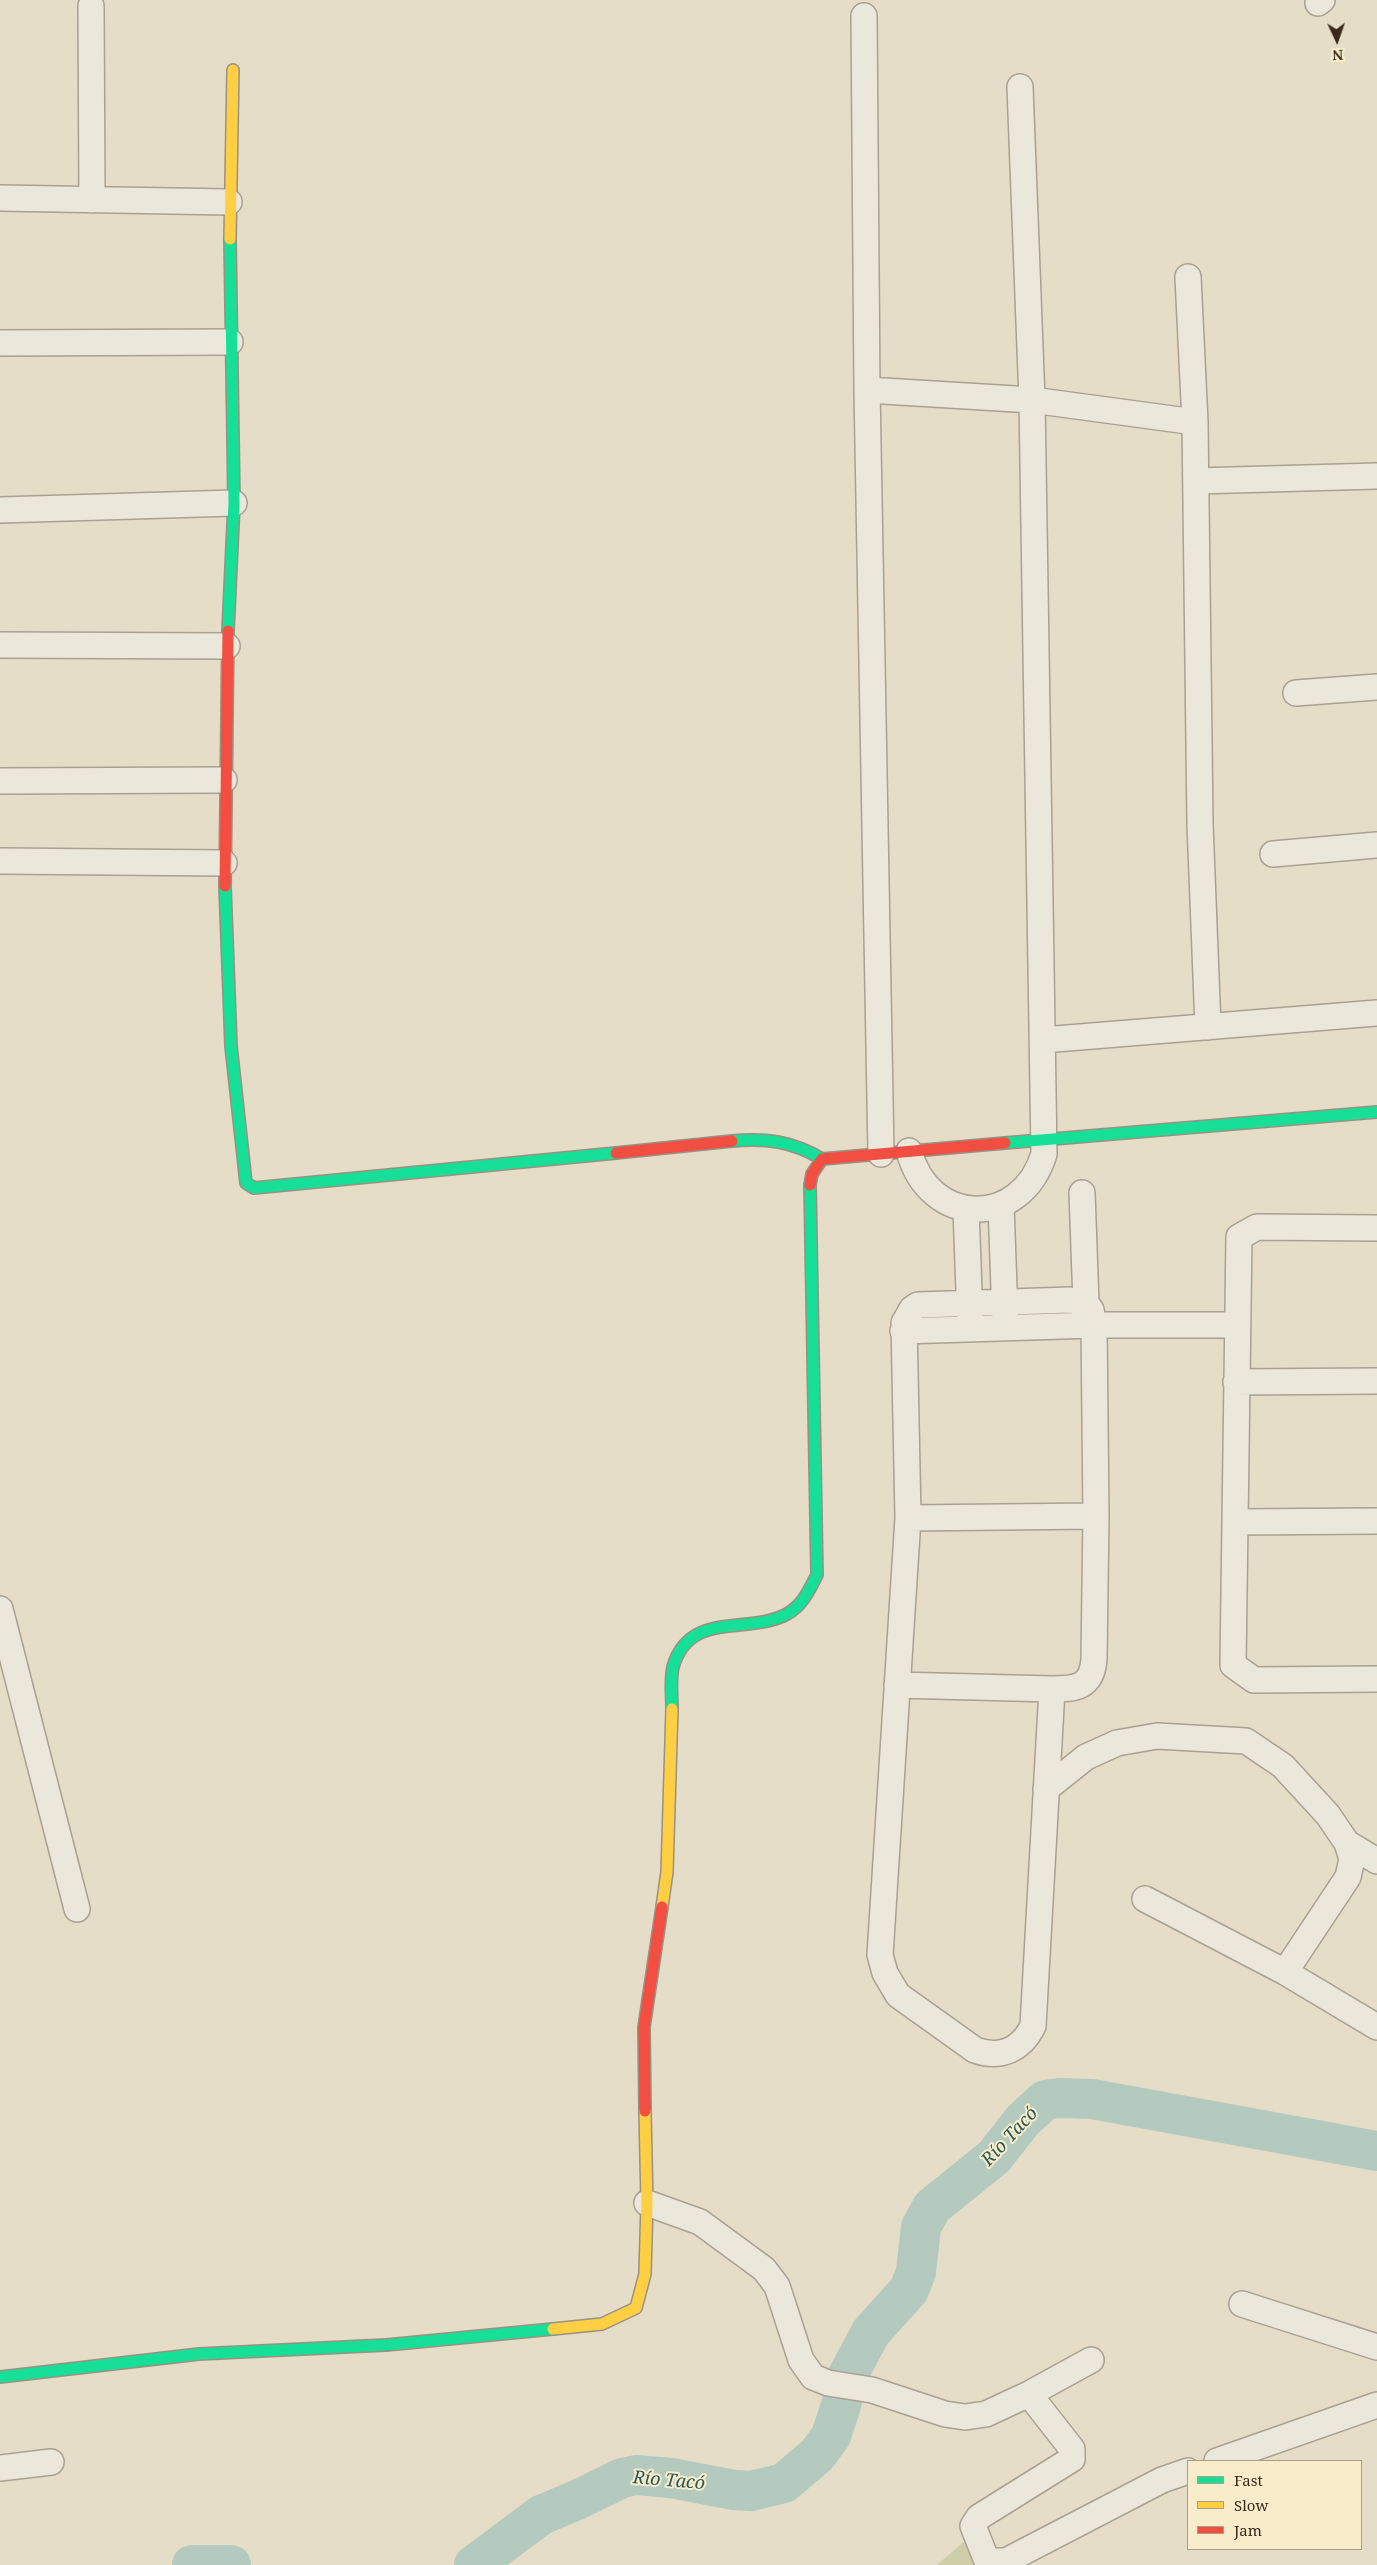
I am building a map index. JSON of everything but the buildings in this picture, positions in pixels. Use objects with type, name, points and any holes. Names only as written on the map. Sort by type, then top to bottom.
[{"type":"street","points":[[91,6],[92,200]]},
{"type":"street","points":[[864,16],[867,390],[881,1154]]},
{"type":"street","points":[[233,70],[229,202],[234,503],[227,646],[224,862],[235,1085],[243,1173],[246,1183],[254,1188],[756,1139],[781,1140],[798,1144],[822,1159],[1377,1112]]},
{"type":"street","points":[[909,1151],[917,1175],[932,1194],[943,1201],[966,1209],[990,1208],[1001,1205],[1024,1190],[1033,1180],[1044,1154],[1032,400],[1020,87]]},
{"type":"street","points":[[0,198],[229,202]]},
{"type":"street","points":[[1188,277],[1195,422],[1200,824],[1208,1027]]},
{"type":"street","points":[[0,343],[230,342]]},
{"type":"street","points":[[867,390],[1032,400],[1195,422]]},
{"type":"street","points":[[1196,481],[1377,476]]},
{"type":"street","points":[[0,510],[234,503]]},
{"type":"street","points":[[0,645],[227,646]]},
{"type":"street","points":[[1296,693],[1377,687]]},
{"type":"street","points":[[0,781],[224,780]]},
{"type":"street","points":[[1273,854],[1377,845]]},
{"type":"street","points":[[0,861],[224,862]]},
{"type":"street","points":[[1043,1040],[1377,1013]]},
{"type":"street","points":[[0,2376],[199,2354],[386,2345],[602,2324],[636,2308],[645,2274],[647,2203],[644,2027],[667,1872],[673,1668],[676,1657],[687,1640],[704,1630],[772,1619],[792,1612],[808,1597],[817,1575],[809,1191],[812,1174],[822,1159]]},
{"type":"street","points":[[897,1685],[1072,1689],[1087,1681],[1093,1667],[1096,1516],[1090,1313],[1082,1192]]},
{"type":"street","points":[[1001,1205],[1005,1327]]},
{"type":"street","points":[[966,1209],[970,1328]]},
{"type":"street","points":[[1377,1228],[1257,1227],[1239,1237],[1233,1664],[1254,1680],[1377,1680]]},
{"type":"street","points":[[1052,1689],[1033,2026],[1021,2044],[1012,2050],[994,2054],[984,2053],[975,2050],[898,1994],[890,1984],[880,1955],[908,1518],[903,1331],[906,1316],[918,1305],[1070,1300],[1090,1313]]},
{"type":"street","points":[[903,1331],[1005,1327],[1090,1313],[1237,1317]]},
{"type":"street","points":[[1236,1382],[1377,1381]]},
{"type":"street","points":[[908,1518],[1096,1516]]},
{"type":"street","points":[[1235,1522],[1377,1522]]},
{"type":"street","points":[[0,1609],[77,1909]]},
{"type":"street","points":[[1046,1789],[1086,1757],[1117,1742],[1157,1736],[1246,1741],[1283,1766],[1328,1815],[1347,1843],[1352,1860],[1348,1877],[1285,1972]]},
{"type":"street","points":[[1347,1843],[1377,1861]]},
{"type":"street","points":[[1145,1899],[1285,1972],[1377,2027]]},
{"type":"street","points":[[647,2203],[700,2222],[764,2269],[777,2286],[788,2315],[801,2360],[813,2377],[828,2383],[872,2390],[945,2414],[965,2417],[986,2414],[1029,2394],[1091,2360]]},
{"type":"street","points":[[1242,2304],[1377,2347]]},
{"type":"street","points":[[1029,2394],[1072,2449],[1072,2459],[978,2517],[973,2526],[987,2561],[1006,2561],[1162,2480],[1187,2471]]},
{"type":"street","points":[[1220,2460],[1377,2405]]},
{"type":"street","points":[[0,2468],[51,2462]]},
{"type":"green space","points":[[974,2533],[975,2565],[937,2565]]},
{"type":"waterway","name":"Río Tacó","points":[[848,2375],[871,2332],[909,2290],[916,2272],[921,2227],[932,2207],[994,2157],[1023,2120],[1045,2100],[1059,2098],[1092,2099],[1377,2151]]},
{"type":"waterway","name":"Río Tacó","points":[[474,2565],[541,2515],[622,2478],[636,2475],[671,2478],[734,2490],[751,2491],[784,2483],[817,2455],[831,2436],[842,2402]]},
{"type":"waterway","name":"Río Tacó","points":[[192,2565],[231,2565]]},
{"type":"traffic: fast","points":[[228,631],[234,503],[230,239]]},
{"type":"traffic: fast","points":[[225,886],[231,1046],[246,1183],[254,1188],[616,1153]]},
{"type":"traffic: fast","points":[[1005,1143],[1377,1112]]},
{"type":"traffic: fast","points":[[732,1141],[756,1140],[779,1142],[800,1148],[822,1159]]},
{"type":"traffic: fast","points":[[672,1709],[671,1683],[673,1667],[681,1649],[692,1638],[706,1631],[721,1627],[772,1620],[787,1614],[801,1602],[817,1575],[810,1185]]},
{"type":"traffic: fast","points":[[0,2377],[199,2354],[386,2345],[553,2329]]},
{"type":"traffic: slow","points":[[230,239],[233,70]]},
{"type":"traffic: slow","points":[[662,1907],[667,1872],[672,1709]]},
{"type":"traffic: slow","points":[[553,2329],[602,2324],[636,2308],[645,2274],[647,2203],[645,2111]]},
{"type":"traffic: jam","points":[[225,886],[228,631]]},
{"type":"traffic: jam","points":[[616,1153],[732,1141]]},
{"type":"traffic: jam","points":[[810,1185],[812,1174],[822,1159],[1005,1143]]},
{"type":"traffic: jam","points":[[645,2111],[644,2027],[662,1907]]}]
